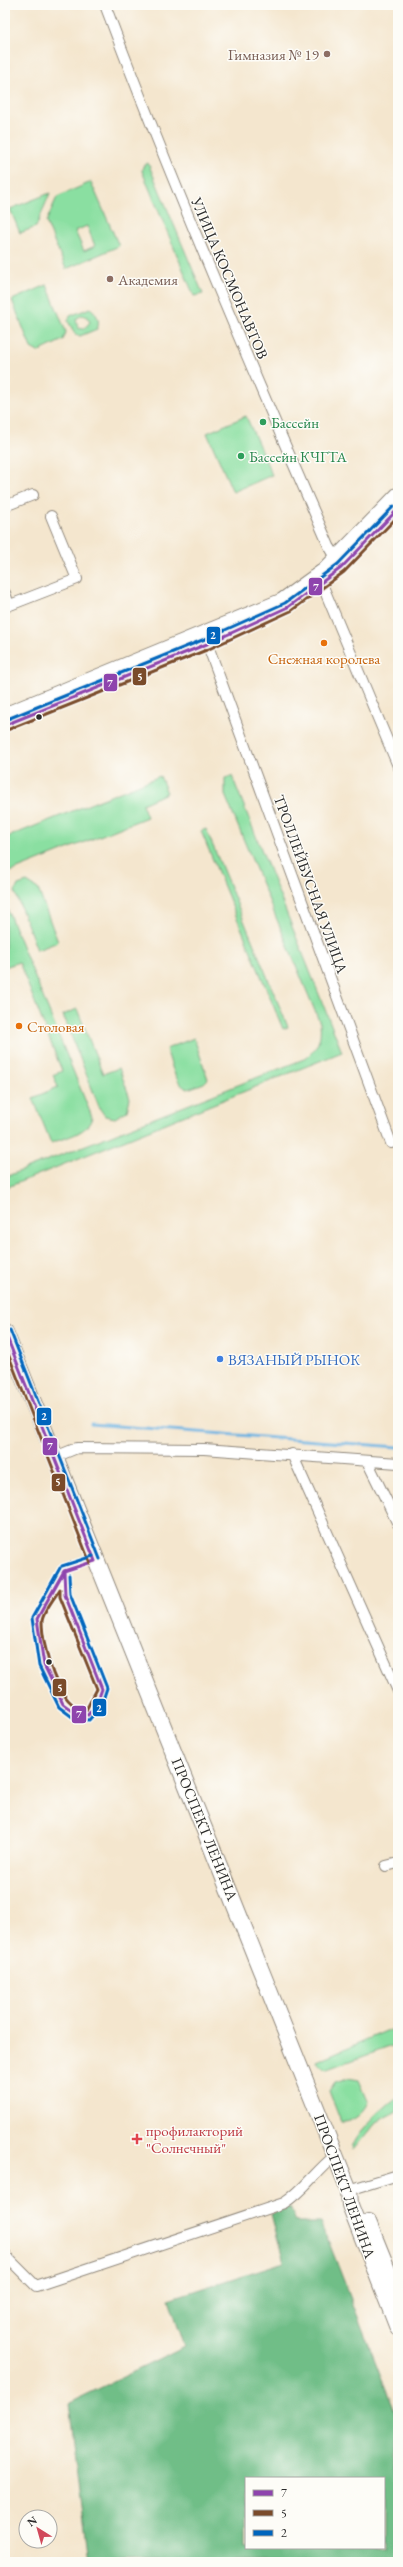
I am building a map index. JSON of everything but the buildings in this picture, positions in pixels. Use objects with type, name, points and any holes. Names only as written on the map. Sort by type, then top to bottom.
[{"type":"main road","points":[[5,725],[205,639],[282,601],[337,559],[398,495]]},
{"type":"main road","points":[[5,715],[288,607],[322,584],[341,568],[398,509]]},
{"type":"main road","name":"ПРОСПЕКТ ЛЕНИНА","points":[[5,1332],[349,2190],[350,2205],[398,2328]]},
{"type":"main road","points":[[349,2190],[360,2201],[398,2296]]},
{"type":"street","name":"УЛИЦА КОСМОНАВТОВ","points":[[105,5],[155,139],[222,300],[329,546],[337,559]]},
{"type":"street","points":[[5,506],[33,495]]},
{"type":"street","points":[[5,593],[7,606],[77,579],[51,516]]},
{"type":"street","points":[[322,584],[398,766]]},
{"type":"street","name":"ТРОЛЛЕЙБУСНАЯ УЛИЦА","points":[[205,639],[391,1143]]},
{"type":"street","points":[[55,1456],[77,1448],[204,1449],[292,1454],[398,1463]]},
{"type":"street","points":[[292,1454],[398,1691]]},
{"type":"street","points":[[367,1461],[398,1524]]},
{"type":"street","points":[[386,1866],[398,1863]]},
{"type":"street","points":[[5,2255],[36,2286],[284,2203],[300,2193],[324,2164],[335,2156]]},
{"type":"street","points":[[349,2190],[398,2175]]},
{"type":"green space","points":[[148,163],[203,294],[194,296],[142,171],[143,166]]},
{"type":"green space","points":[[91,182],[119,246],[66,269],[46,222],[57,197]],"holes":[[[87,226],[95,246],[84,251],[75,231]]]},
{"type":"green space","points":[[50,193],[36,227],[20,233],[10,209]]},
{"type":"green space","points":[[47,285],[66,332],[63,340],[38,352],[31,348],[12,300]]},
{"type":"green space","points":[[90,308],[97,317],[97,329],[80,336],[75,334],[68,321],[70,316]],"holes":[[[82,315],[87,317],[90,322],[84,329],[78,328],[76,319]]]},
{"type":"green space","name":"Бассейн КЧГТА","points":[[246,416],[272,475],[233,492],[207,433]]},
{"type":"green space","points":[[160,776],[167,793],[142,804],[147,817],[5,874],[5,838]]},
{"type":"green space","points":[[232,776],[342,1052],[5,1188],[5,1177],[304,1059],[309,1056],[318,1044],[320,1023],[225,795],[225,778]]},
{"type":"green space","points":[[206,829],[288,1027],[283,1029],[201,831]]},
{"type":"green space","points":[[27,882],[38,889],[58,942],[37,950],[15,892],[18,885]]},
{"type":"green space","points":[[5,904],[92,1117],[90,1123],[81,1131],[70,1137],[51,1143],[33,1098],[58,1087],[53,1075],[62,1071],[19,962],[5,967]]},
{"type":"green space","points":[[77,1009],[103,1074],[119,1068],[130,1098],[127,1111],[115,1118],[105,1116],[100,1109],[63,1015]]},
{"type":"green space","points":[[194,1038],[208,1079],[204,1083],[188,1089],[180,1083],[177,1078],[166,1049]]},
{"type":"green space","points":[[398,2026],[398,2044],[328,2069],[318,2065],[316,2061]]},
{"type":"green space","points":[[348,2078],[359,2080],[368,2101],[367,2105],[358,2116],[350,2121],[341,2122],[329,2091],[335,2082]]},
{"type":"green space","points":[[398,2097],[398,2111],[375,2123],[353,2150],[353,2145],[362,2130],[386,2106]]},
{"type":"green space","points":[[290,2207],[296,2222],[321,2222],[398,2420],[398,2562],[89,2562],[69,2403],[185,2347],[169,2299],[284,2262],[271,2214]]},
{"type":"waterway","points":[[91,1424],[398,1447]]},
{"type":"transit line","name":"2","points":[[5,720],[205,639],[285,603],[338,564],[394,506]]},
{"type":"transit line","name":"7","points":[[5,725],[207,644],[288,607],[341,568],[398,509]]},
{"type":"transit line","name":"5","points":[[7,730],[209,649],[291,611],[344,572],[398,516]]},
{"type":"transit line","name":"2","points":[[10,1330],[100,1559]]},
{"type":"transit line","name":"7","points":[[5,1332],[95,1561]]},
{"type":"transit line","name":"5","points":[[5,1346],[90,1563]]},
{"type":"transit line","name":"2","points":[[62,1566],[93,1556]]},
{"type":"transit line","name":"7","points":[[64,1571],[95,1561]]},
{"type":"transit line","name":"2","points":[[60,1568],[32,1618],[39,1666],[59,1707],[75,1719],[89,1720],[101,1706],[107,1688],[70,1594],[69,1575]]},
{"type":"transit line","name":"7","points":[[64,1571],[65,1595],[102,1689],[97,1703],[88,1715],[77,1714],[63,1704],[44,1665],[37,1619],[64,1571]]},
{"type":"transit line","name":"5","points":[[60,1589],[60,1597],[97,1689],[86,1710],[76,1706],[67,1698],[59,1687],[48,1659],[42,1621],[47,1609],[60,1589]]},
{"type":"place","name":"Гимназия № 19","points":[[327,54]]},
{"type":"place","name":"Академия","points":[[110,279]]},
{"type":"place","name":"Бассейн","points":[[263,422]]},
{"type":"place","name":"Бассейн КЧГТА","points":[[241,456]]},
{"type":"place","name":"Снежная королева","points":[[324,643]]},
{"type":"place","name":"Столовая","points":[[19,1026]]},
{"type":"place","name":"ВЯЗАНЫЙ РЫНОК","points":[[220,1359]]},
{"type":"place","name":"профилакторий \"Солнечный\"","points":[[137,2139]]}]
